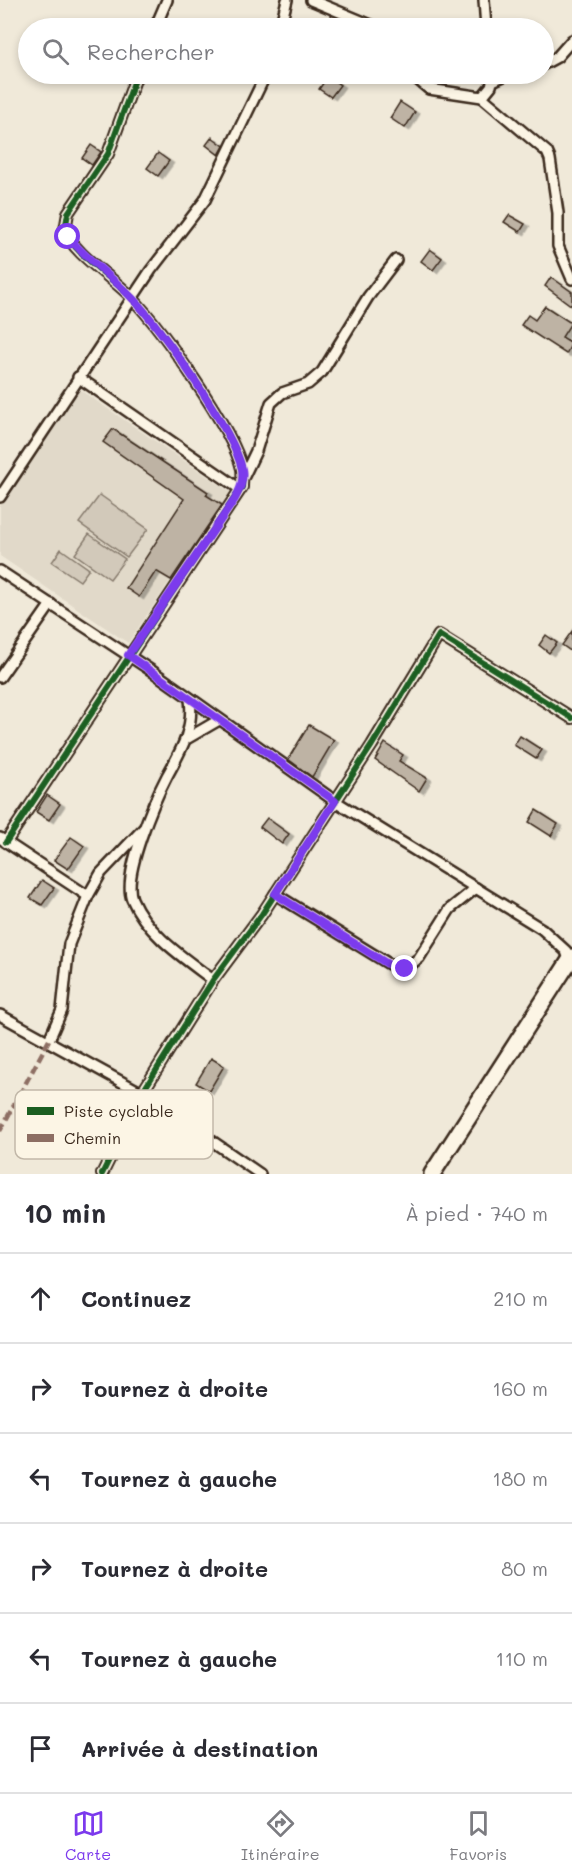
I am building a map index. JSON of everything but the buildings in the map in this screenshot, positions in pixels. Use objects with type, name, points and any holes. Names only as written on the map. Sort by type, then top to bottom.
[{"type":"main road","points":[[432,1174],[571,961]]},
{"type":"street","points":[[159,18],[167,0]]},
{"type":"street","points":[[282,18],[286,0]]},
{"type":"street","points":[[311,0],[354,18]]},
{"type":"street","points":[[484,0],[485,18]]},
{"type":"street","points":[[567,52],[572,40]]},
{"type":"street","points":[[133,84],[108,154],[68,213],[65,230],[75,245],[133,298],[179,359],[224,428],[242,468],[243,478]]},
{"type":"street","points":[[0,497],[78,377],[167,248],[205,200],[261,84]]},
{"type":"street","points":[[423,84],[429,89],[483,97],[542,147],[550,159],[558,213],[558,246],[572,279]]},
{"type":"street","points":[[483,97],[490,84]]},
{"type":"street","points":[[88,896],[3,840],[240,489],[256,451],[271,403],[282,393],[308,384],[322,372],[368,297],[396,260]]},
{"type":"street","points":[[78,377],[240,489]]},
{"type":"street","points":[[0,571],[128,655],[335,801],[542,929],[566,951],[571,961]]},
{"type":"street","points":[[0,677],[51,604]]},
{"type":"street","points":[[144,1090],[213,980],[275,894],[372,745],[439,635],[572,718]]},
{"type":"street","points":[[189,699],[191,721],[188,738],[162,785],[145,827],[132,872],[131,897],[143,917],[159,936],[213,980]]},
{"type":"street","points":[[188,738],[219,720]]},
{"type":"street","points":[[49,1040],[62,1010],[69,945],[88,896],[101,873],[145,827]]},
{"type":"street","points":[[275,894],[394,968],[405,969],[420,958],[450,909],[476,888]]},
{"type":"street","points":[[0,1015],[137,1090]]},
{"type":"street","points":[[213,1142],[260,1174]]},
{"type":"street","points":[[102,1174],[109,1159]]},
{"type":"shaded area","points":[[79,389],[230,492],[128,643],[0,556],[0,506]]},
{"type":"shaded area","points":[[100,495],[148,529],[127,557],[79,523]]},
{"type":"shaded area","points":[[89,534],[125,559],[110,579],[75,554]]},
{"type":"shaded area","points":[[61,549],[89,569],[80,581],[52,562]]},
{"type":"marked path","points":[[22,1090],[49,1040]]},
{"type":"marked path","points":[[0,1131],[15,1103]]},
{"type":"cycle path","points":[[6,842],[242,487],[242,469],[236,451],[195,380],[145,312],[124,290],[76,248],[65,230],[68,213],[108,154],[133,84]]},
{"type":"cycle path","points":[[144,1090],[213,980],[262,914],[372,745],[439,635],[572,718]]},
{"type":"cycle path","points":[[102,1174],[109,1159]]},
{"type":"route","points":[[68,237],[133,298],[155,325],[224,428],[242,468],[242,487],[235,499],[128,655],[335,801],[275,894],[394,968],[405,969]]}]
